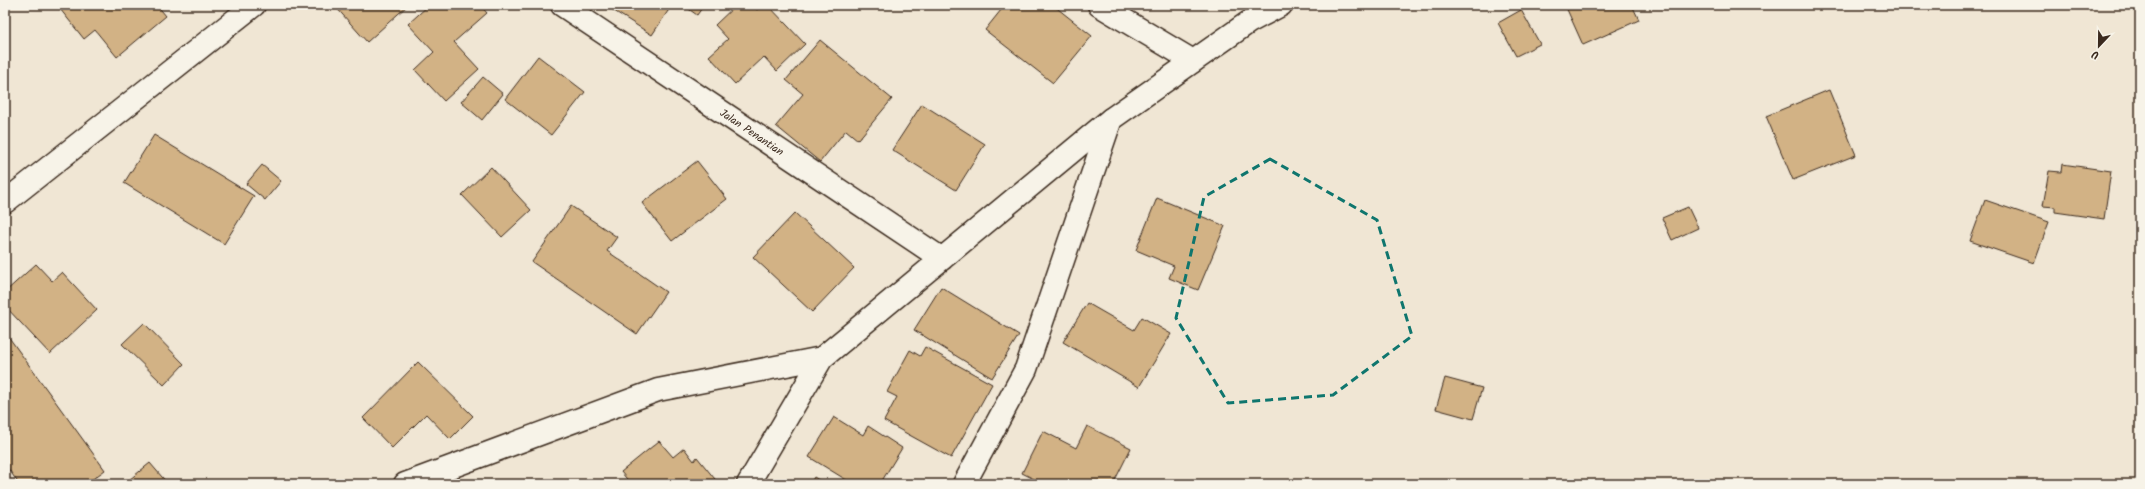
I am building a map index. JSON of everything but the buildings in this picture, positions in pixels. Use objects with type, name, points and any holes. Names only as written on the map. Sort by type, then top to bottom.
[{"type":"street","points":[[5,202],[254,5]]},
{"type":"street","name":"Jalan Penantian","points":[[562,5],[942,259]]},
{"type":"street","points":[[1099,5],[1193,61]]},
{"type":"street","points":[[748,484],[822,358],[1111,119],[1249,22],[1281,5]]},
{"type":"street","points":[[964,484],[1026,370],[1111,119]]},
{"type":"street","points":[[405,484],[658,390],[822,358]]},
{"type":"highlighted area","points":[[1270,159],[1377,220],[1412,336],[1333,395],[1228,403],[1176,318],[1204,197]]}]
